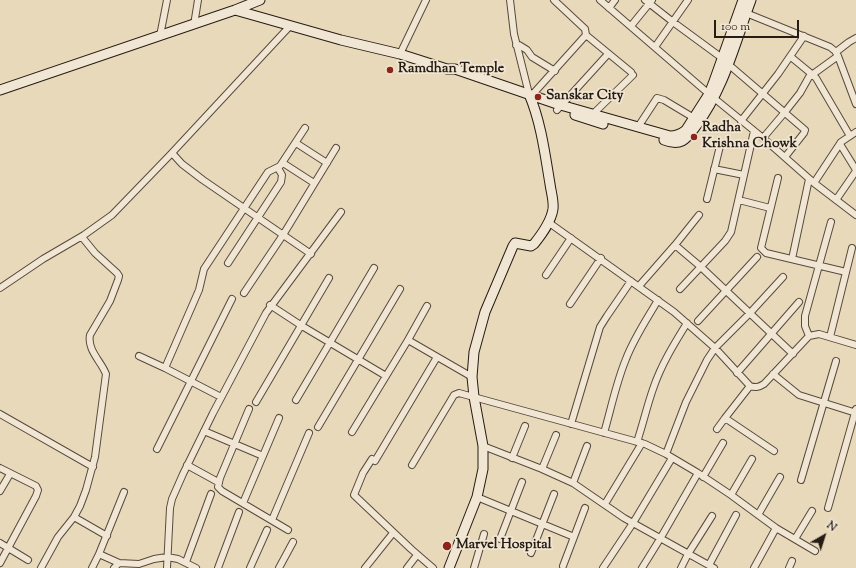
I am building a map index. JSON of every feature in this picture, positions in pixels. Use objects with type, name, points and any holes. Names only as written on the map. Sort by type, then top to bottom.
[{"type":"street","points":[[160,36],[167,0]]},
{"type":"street","points":[[194,24],[198,0]]},
{"type":"street","points":[[0,90],[160,36],[260,0]]},
{"type":"street","points":[[400,54],[426,0]]},
{"type":"street","points":[[449,568],[477,498],[483,469],[483,446],[472,377],[474,352],[485,312],[513,246],[515,243],[518,243],[531,246],[548,222],[553,208],[541,136],[516,45],[510,0]]},
{"type":"street","points":[[554,0],[585,29],[586,35],[632,73],[593,114]]},
{"type":"street","points":[[600,0],[711,96],[856,216]]},
{"type":"street","points":[[609,8],[615,0]]},
{"type":"street","points":[[655,47],[688,0]]},
{"type":"street","points":[[725,61],[743,0]]},
{"type":"street","points":[[235,10],[341,40],[400,54],[450,69],[455,69],[559,107],[652,137],[677,143],[690,134],[703,117],[751,0]]},
{"type":"street","points":[[631,26],[649,1],[672,22],[725,61],[785,112],[805,130],[785,157]]},
{"type":"street","points":[[746,13],[830,47],[837,54],[856,104]]},
{"type":"street","points":[[0,288],[43,259],[82,236],[112,215],[290,26]]},
{"type":"street","points":[[531,97],[586,35]]},
{"type":"street","points":[[741,121],[791,58],[804,36]]},
{"type":"street","points":[[763,138],[800,93],[805,83],[849,42],[856,38]]},
{"type":"street","points":[[516,45],[519,45],[527,50],[532,57],[555,71]]},
{"type":"street","points":[[559,107],[608,54]]},
{"type":"street","points":[[791,58],[813,75],[850,136]]},
{"type":"street","points":[[559,107],[593,114],[670,136],[675,136],[686,130],[711,96]]},
{"type":"street","points":[[638,127],[657,98],[664,100],[694,118]]},
{"type":"street","points":[[166,368],[197,294],[204,268],[268,172],[278,168],[283,163],[305,128]]},
{"type":"street","points":[[680,289],[729,236],[739,200],[754,131]]},
{"type":"street","points":[[792,259],[812,181],[840,144],[856,132]]},
{"type":"street","points":[[296,143],[327,163]]},
{"type":"street","points":[[836,200],[856,170],[840,144]]},
{"type":"street","points":[[707,199],[720,146]]},
{"type":"street","points":[[244,293],[283,234],[336,148]]},
{"type":"street","points":[[172,153],[182,164],[209,185],[311,254]]},
{"type":"street","points":[[283,163],[314,183]]},
{"type":"street","points":[[228,263],[283,179],[278,168]]},
{"type":"street","points":[[714,169],[744,176]]},
{"type":"street","points":[[778,178],[760,248],[766,253],[846,272]]},
{"type":"street","points":[[739,200],[770,208]]},
{"type":"street","points":[[166,568],[170,508],[177,487],[187,465],[270,305],[311,254],[341,212]]},
{"type":"street","points":[[639,286],[699,215]]},
{"type":"street","points":[[548,222],[639,286],[687,323],[715,348],[750,386],[755,388],[760,387],[774,374],[809,336],[819,334],[856,345]]},
{"type":"street","points":[[809,336],[805,326],[805,316],[831,222]]},
{"type":"street","points":[[42,568],[58,537],[74,517],[84,496],[93,466],[106,374],[104,368],[90,346],[89,341],[90,335],[116,288],[119,276],[90,248],[82,236]]},
{"type":"street","points":[[546,275],[571,238]]},
{"type":"street","points":[[675,245],[701,267],[793,354]]},
{"type":"street","points":[[830,338],[852,248]]},
{"type":"street","points":[[698,321],[757,257]]},
{"type":"street","points":[[570,304],[600,258]]},
{"type":"street","points":[[296,400],[374,268]]},
{"type":"street","points":[[666,454],[686,402],[715,348],[750,314],[783,277]]},
{"type":"street","points":[[256,402],[329,278]]},
{"type":"street","points":[[571,424],[600,328],[631,281]]},
{"type":"street","points":[[318,428],[400,289]]},
{"type":"street","points":[[157,449],[232,298]]},
{"type":"street","points":[[604,433],[626,358],[633,342],[658,300]]},
{"type":"street","points":[[737,373],[799,302]]},
{"type":"street","points":[[270,305],[302,326],[386,376]]},
{"type":"street","points":[[352,432],[427,306]]},
{"type":"street","points":[[605,504],[640,443],[653,389],[659,373],[676,340],[687,323]]},
{"type":"street","points":[[408,340],[472,377]]},
{"type":"street","points":[[139,356],[166,368],[221,397]]},
{"type":"street","points":[[433,568],[393,533],[354,495],[363,473],[374,460],[437,356]]},
{"type":"street","points":[[801,480],[836,361]]},
{"type":"street","points":[[774,374],[799,395],[824,404],[856,412],[828,508]]},
{"type":"street","points":[[717,429],[750,386]]},
{"type":"street","points":[[412,465],[454,395],[459,393],[640,443],[666,454],[731,495],[776,528],[815,551]]},
{"type":"street","points":[[249,409],[218,482],[220,489],[288,530]]},
{"type":"street","points":[[0,414],[93,466]]},
{"type":"street","points":[[243,503],[279,418]]},
{"type":"street","points":[[726,418],[774,451]]},
{"type":"street","points":[[512,458],[526,426]]},
{"type":"street","points":[[204,431],[263,456]]},
{"type":"street","points":[[272,520],[309,433]]},
{"type":"street","points":[[542,469],[556,435]]},
{"type":"street","points":[[642,568],[700,475],[723,443]]},
{"type":"street","points":[[483,446],[573,483],[633,523],[712,567],[736,515]]},
{"type":"street","points":[[573,483],[587,446]]},
{"type":"street","points":[[604,568],[672,458]]},
{"type":"street","points":[[731,495],[752,459]]},
{"type":"street","points":[[187,465],[218,482]]},
{"type":"street","points":[[0,468],[36,486],[38,490],[0,563]]},
{"type":"street","points":[[0,491],[10,474]]},
{"type":"street","points":[[758,515],[780,477]]},
{"type":"street","points":[[500,539],[522,482]]},
{"type":"street","points":[[92,568],[107,536],[124,492]]},
{"type":"street","points":[[186,562],[212,494]]},
{"type":"street","points":[[531,553],[554,494]]},
{"type":"street","points":[[477,498],[574,537]]},
{"type":"street","points":[[563,566],[585,508]]},
{"type":"street","points":[[795,539],[812,511]]},
{"type":"street","points":[[218,568],[239,512]]},
{"type":"street","points":[[681,568],[712,516]]},
{"type":"street","points":[[74,517],[107,536]]},
{"type":"street","points":[[754,568],[776,528]]},
{"type":"street","points":[[250,568],[267,530]]},
{"type":"street","points":[[365,568],[393,533]]},
{"type":"street","points":[[474,568],[484,534]]},
{"type":"street","points":[[279,568],[293,542]]},
{"type":"street","points":[[0,544],[8,547],[28,560]]},
{"type":"street","points":[[99,554],[119,563],[138,564],[167,557],[186,562],[196,568]]},
{"type":"street","points":[[407,568],[417,555]]},
{"type":"street","points":[[789,568],[792,561]]},
{"type":"street","points":[[114,568],[119,563]]},
{"type":"place","name":"Ramdhan Temple","points":[[390,70]]},
{"type":"place","name":"Sanskar City","points":[[538,97]]},
{"type":"place","name":"Radha Krishna Chowk","points":[[694,137]]},
{"type":"place","name":"Marvel Hospital","points":[[447,546]]}]
